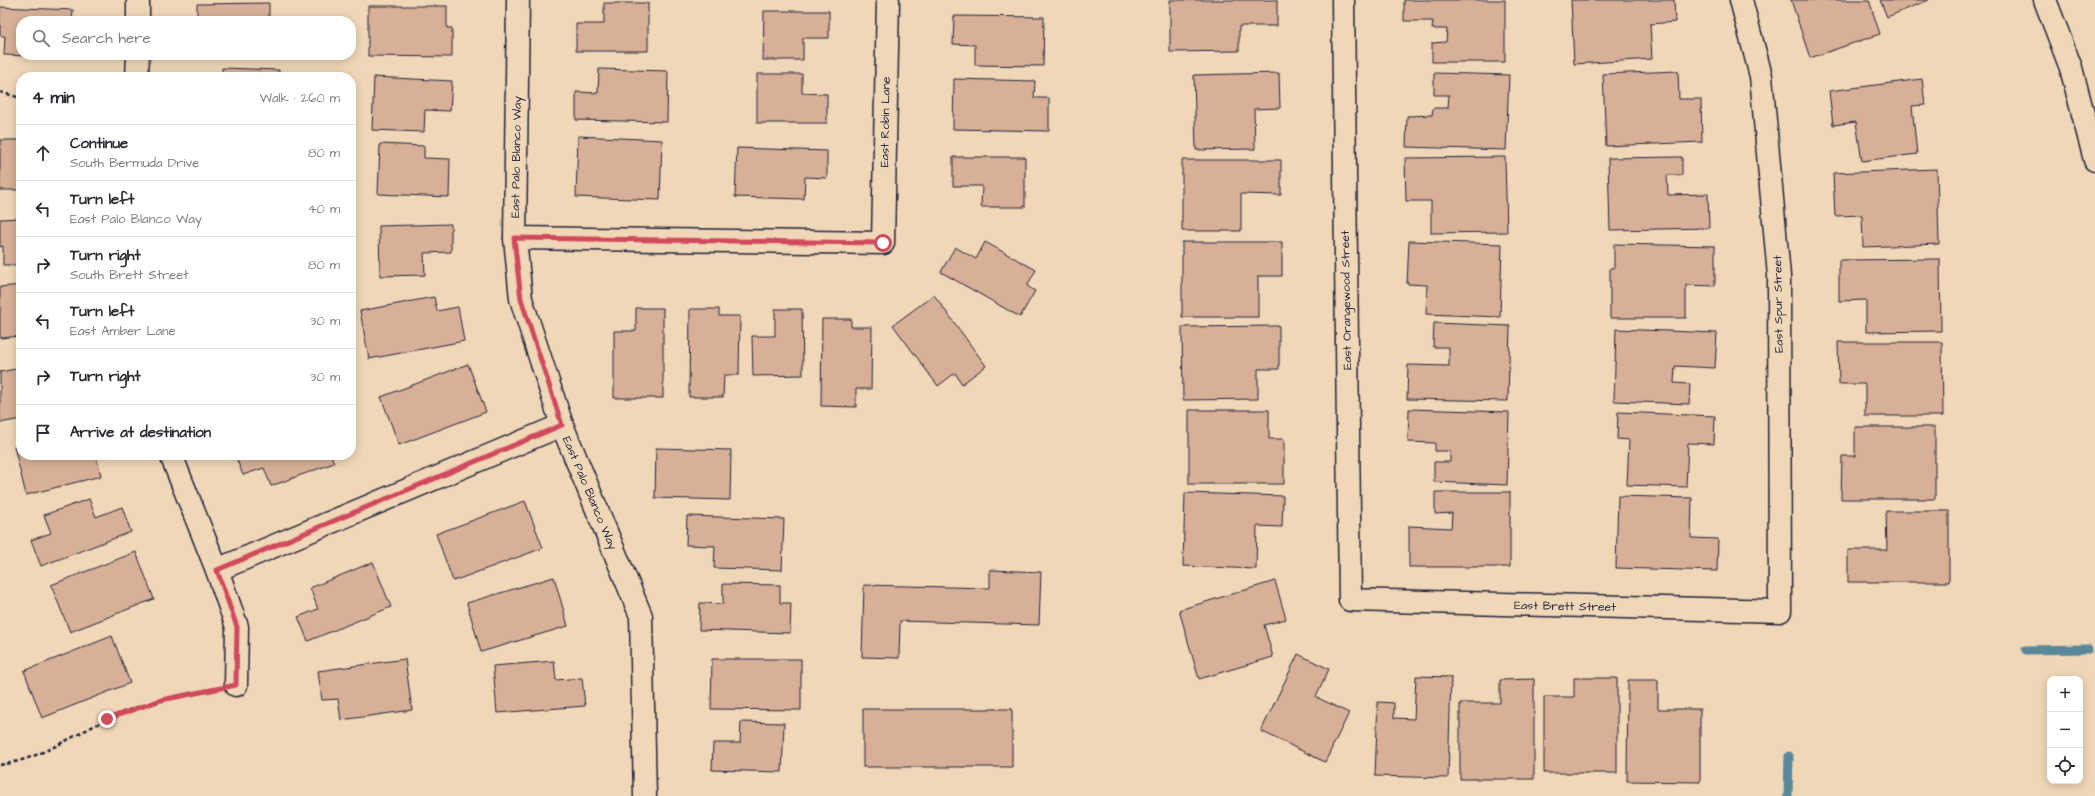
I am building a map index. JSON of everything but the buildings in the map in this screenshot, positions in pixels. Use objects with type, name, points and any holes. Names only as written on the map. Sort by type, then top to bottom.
[{"type":"street","points":[[138,0],[138,16]]},
{"type":"street","name":"East Palo Blanco Way","points":[[518,0],[514,238],[521,299],[562,425],[641,616],[645,796]]},
{"type":"street","name":"East Robin Lane","points":[[514,238],[883,243],[888,0]]},
{"type":"street","name":"East Orangewood Street","points":[[1343,0],[1350,600]]},
{"type":"street","name":"East Spur Street","points":[[1741,0],[1761,76],[1779,276],[1780,611]]},
{"type":"street","points":[[2045,0],[2071,68],[2095,160]]},
{"type":"street","points":[[137,72],[138,60]]},
{"type":"street","points":[[217,570],[562,425]]},
{"type":"street","points":[[173,460],[217,570],[237,627],[236,685]]},
{"type":"street","name":"East Brett Street","points":[[1350,600],[1780,611]]},
{"type":"path","points":[[0,92],[16,97]]},
{"type":"path","points":[[0,765],[20,762],[48,751],[107,719],[161,700],[236,685]]},
{"type":"waterway","points":[[2026,650],[2088,649]]},
{"type":"waterway","points":[[1788,796],[1789,756]]},
{"type":"route","points":[[107,719],[161,700],[236,685],[237,627],[217,570],[562,425],[521,299],[514,238],[883,243]]}]
